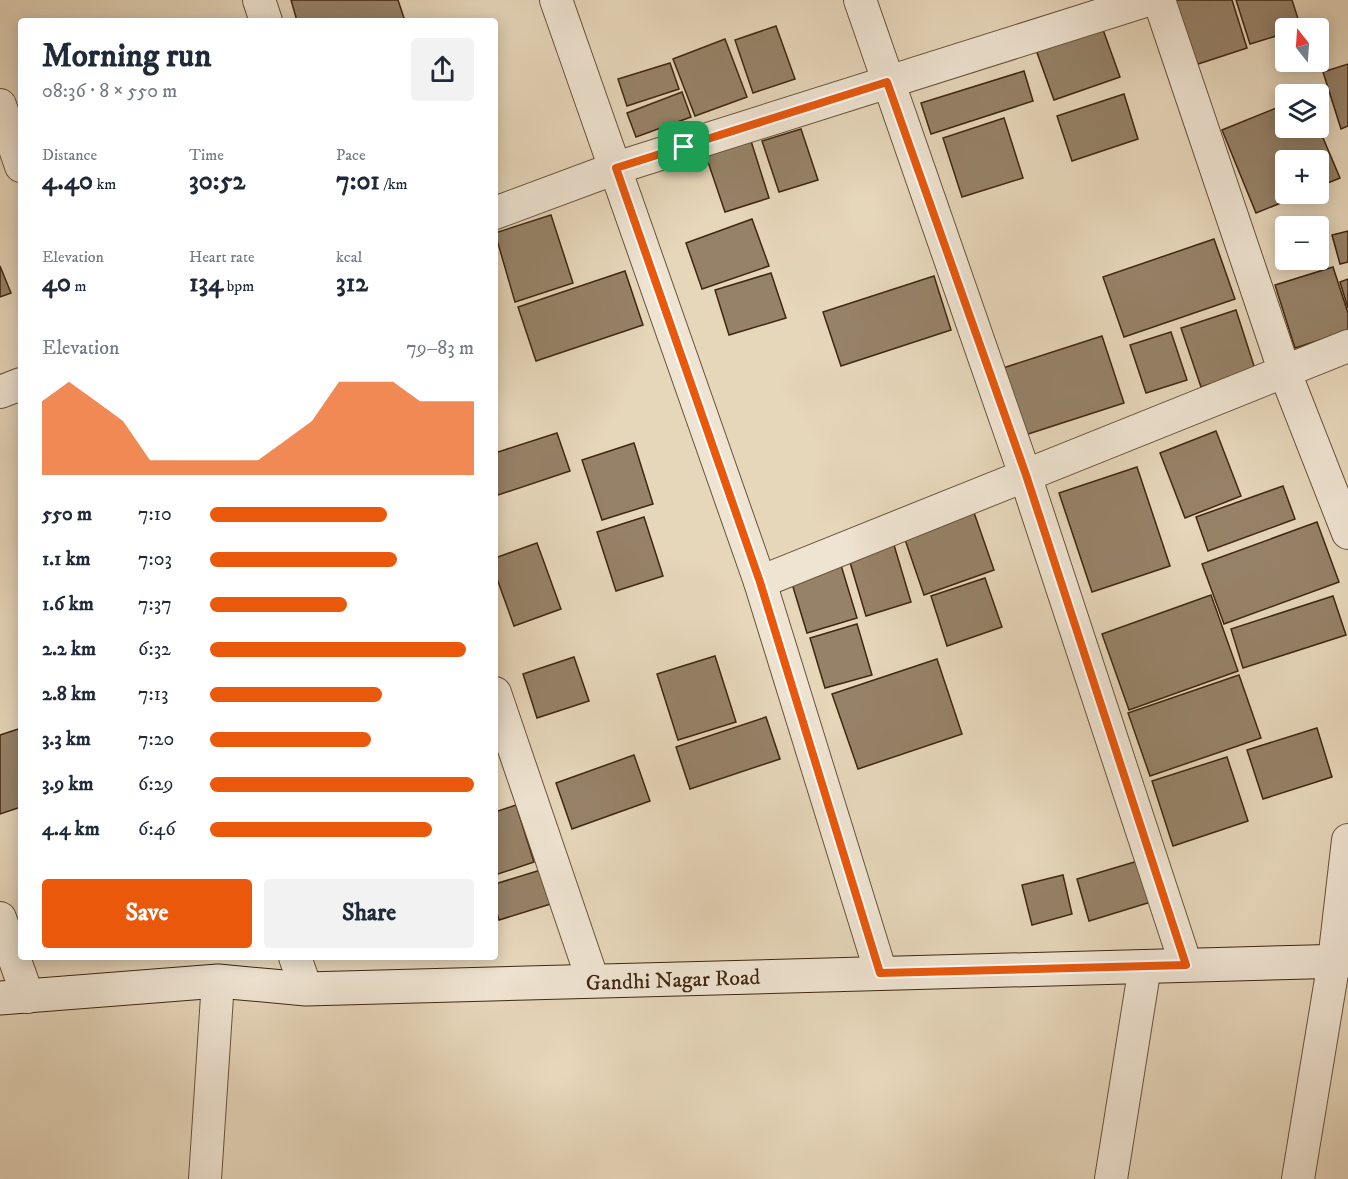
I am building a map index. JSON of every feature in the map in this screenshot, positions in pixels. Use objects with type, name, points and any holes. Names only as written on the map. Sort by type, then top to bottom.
[{"type":"street","points":[[259,0],[265,18]]},
{"type":"street","points":[[556,0],[760,582],[880,973]]},
{"type":"street","points":[[860,0],[1026,475],[1186,965]]},
{"type":"street","points":[[498,212],[616,168],[1148,0]]},
{"type":"street","points":[[1159,0],[1284,370],[1348,533]]},
{"type":"street","points":[[0,105],[18,157]]},
{"type":"street","points":[[760,582],[1348,346]]},
{"type":"street","points":[[0,392],[18,385]]},
{"type":"street","points":[[498,702],[593,981]]},
{"type":"street","points":[[1298,1179],[1341,961],[1348,840]]},
{"type":"street","points":[[0,918],[14,998]]},
{"type":"street","points":[[296,960],[306,989]]},
{"type":"street","name":"Gandhi Nagar Road","points":[[14,998],[218,981],[306,989],[1341,961]]},
{"type":"street","points":[[1111,1179],[1145,966]]},
{"type":"street","points":[[205,1179],[218,981]]},
{"type":"building","points":[[291,0],[398,0],[404,18],[296,18]]},
{"type":"building","points":[[1171,0],[1232,0],[1247,48],[1192,66]]},
{"type":"building","points":[[1236,0],[1292,0],[1298,18],[1275,18],[1275,36],[1250,44]]},
{"type":"building","points":[[1101,24],[1120,77],[1054,100],[1035,47]]},
{"type":"building","points":[[776,26],[795,79],[753,93],[735,40]]},
{"type":"building","points":[[725,39],[747,97],[695,116],[673,59]]},
{"type":"building","points":[[670,63],[679,89],[627,106],[618,79]]},
{"type":"building","points":[[1348,64],[1348,126],[1341,129],[1329,91],[1329,84],[1327,84],[1323,72],[1329,72]]},
{"type":"building","points":[[1024,71],[1033,101],[931,134],[921,103]]},
{"type":"building","points":[[682,92],[691,117],[636,137],[627,113]]},
{"type":"building","points":[[1124,94],[1138,139],[1072,161],[1057,116]]},
{"type":"building","points":[[1275,108],[1275,138],[1323,138],[1328,150],[1275,150],[1275,204],[1278,204],[1256,213],[1222,130]]},
{"type":"building","points":[[1004,118],[1023,178],[962,197],[943,138]]},
{"type":"building","points":[[801,129],[818,180],[779,192],[762,141]]},
{"type":"building","points":[[751,141],[769,198],[725,212],[706,156]]},
{"type":"building","points":[[1329,152],[1340,178],[1329,182]]},
{"type":"building","points":[[551,215],[573,283],[515,302],[498,243],[498,232]]},
{"type":"building","points":[[752,219],[769,266],[702,289],[686,243]]},
{"type":"building","points":[[1348,231],[1348,262],[1340,264],[1332,235]]},
{"type":"building","points":[[1214,239],[1235,299],[1124,337],[1103,277]]},
{"type":"building","points":[[0,266],[11,293],[0,297]]},
{"type":"building","points":[[1333,267],[1348,313],[1348,331],[1295,348],[1275,285]]},
{"type":"building","points":[[625,271],[643,325],[536,361],[518,307]]},
{"type":"building","points":[[771,273],[786,318],[729,335],[715,290]]},
{"type":"building","points":[[934,276],[951,330],[841,366],[823,312]]},
{"type":"building","points":[[1348,279],[1348,308],[1340,282]]},
{"type":"building","points":[[1236,310],[1255,369],[1201,387],[1181,328]]},
{"type":"building","points":[[1171,332],[1187,380],[1146,393],[1130,345]]},
{"type":"building","points":[[1102,336],[1124,403],[1025,435],[1003,368]]},
{"type":"building","points":[[1216,431],[1241,496],[1185,518],[1160,453]]},
{"type":"building","points":[[557,433],[570,471],[498,495],[498,452]]},
{"type":"building","points":[[634,443],[653,504],[602,520],[582,460]]},
{"type":"building","points":[[1137,467],[1170,566],[1092,592],[1059,493]]},
{"type":"building","points":[[1283,486],[1295,519],[1208,551],[1196,517]]},
{"type":"building","points":[[971,504],[994,570],[924,595],[901,528]]},
{"type":"building","points":[[644,517],[663,576],[616,591],[597,532]]},
{"type":"building","points":[[1317,522],[1339,582],[1224,624],[1202,564]]},
{"type":"building","points":[[891,535],[911,602],[866,616],[846,549]]},
{"type":"building","points":[[537,543],[561,609],[514,626],[498,581],[498,557]]},
{"type":"building","points":[[840,562],[857,618],[807,633],[790,577]]},
{"type":"building","points":[[985,578],[1002,627],[947,646],[931,596]]},
{"type":"building","points":[[1211,595],[1238,671],[1129,710],[1102,634]]},
{"type":"building","points":[[1333,596],[1346,635],[1243,668],[1231,629]]},
{"type":"building","points":[[857,624],[872,675],[825,688],[810,638]]},
{"type":"building","points":[[715,656],[736,722],[678,740],[657,674]]},
{"type":"building","points":[[574,657],[589,701],[537,718],[523,674]]},
{"type":"building","points":[[937,659],[962,734],[858,769],[832,694]]},
{"type":"building","points":[[1239,675],[1261,738],[1150,776],[1128,713]]},
{"type":"building","points":[[766,717],[780,759],[690,789],[676,747]]},
{"type":"building","points":[[1317,728],[1332,777],[1263,799],[1247,750]]},
{"type":"building","points":[[18,729],[18,808],[0,814],[0,735]]},
{"type":"building","points":[[634,755],[650,801],[572,829],[556,783]]},
{"type":"building","points":[[1227,757],[1248,821],[1173,846],[1152,781]]},
{"type":"building","points":[[516,805],[534,862],[498,874],[498,811]]},
{"type":"building","points":[[1138,861],[1151,902],[1089,921],[1077,879]]},
{"type":"building","points":[[544,869],[554,903],[499,920],[498,883]]},
{"type":"building","points":[[1063,875],[1072,914],[1032,925],[1022,885]]},
{"type":"route","points":[[887,82],[1026,475],[1186,965],[880,973],[760,582],[616,168],[684,147],[887,82]]}]
